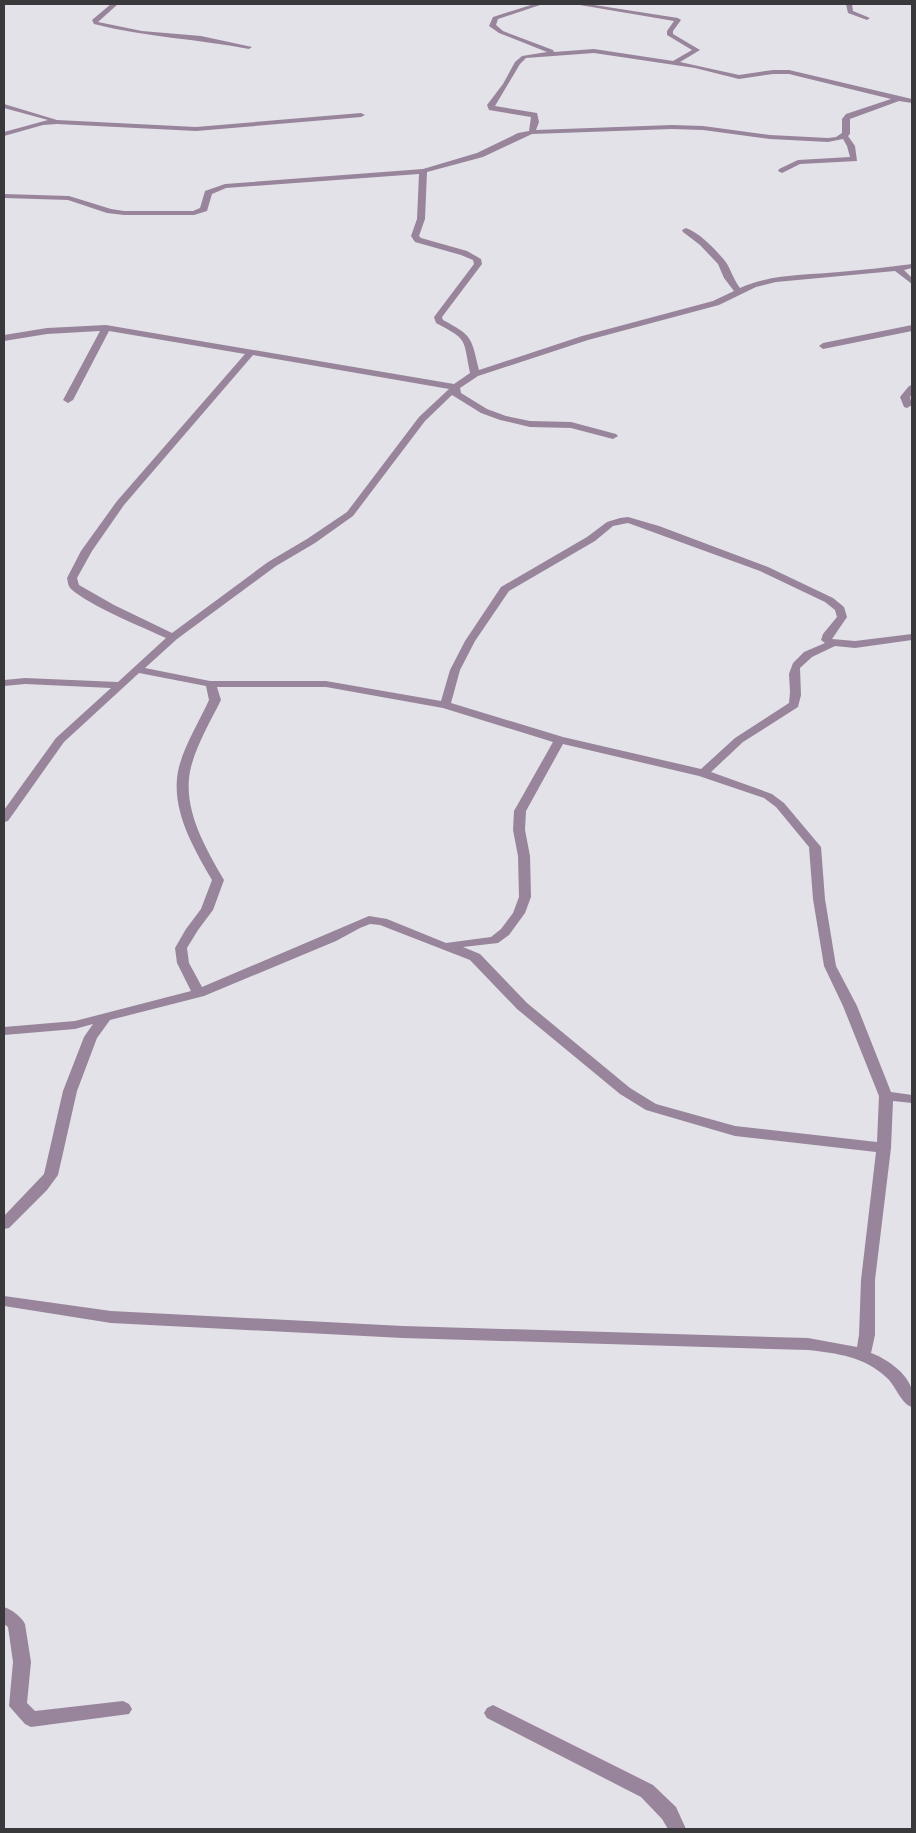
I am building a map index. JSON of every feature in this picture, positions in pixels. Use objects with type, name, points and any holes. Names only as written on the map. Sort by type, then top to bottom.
[{"type":"street","points":[[115,4],[94,21],[142,34],[201,38],[249,47]]},
{"type":"street","points":[[540,4],[495,18],[492,26],[520,40],[556,53]]},
{"type":"street","points":[[577,4],[640,11],[678,20],[670,31],[670,35],[697,50],[675,62]]},
{"type":"street","points":[[849,4],[850,12],[867,18]]},
{"type":"street","points":[[532,132],[535,122],[534,115],[492,108],[491,105],[520,60],[532,55],[556,53],[586,51],[675,62],[740,77],[773,72],[789,72],[912,101]]},
{"type":"street","points":[[4,196],[68,198],[110,211],[124,213],[194,213],[204,210],[208,193],[225,186],[423,171],[480,155],[521,135],[532,132],[672,127],[703,128],[754,136],[828,140],[846,134],[846,119],[849,116],[899,99]]},
{"type":"street","points":[[4,106],[43,115],[57,122]]},
{"type":"street","points":[[4,134],[43,123],[57,122],[196,129],[361,115]]},
{"type":"street","points":[[782,171],[787,166],[797,163],[854,159],[851,144],[843,136]]},
{"type":"street","points":[[423,171],[421,219],[415,236],[418,240],[477,258],[478,264],[438,317],[439,321],[464,334],[468,341],[475,374]]},
{"type":"street","points":[[686,230],[704,243],[722,263],[728,278],[739,292]]},
{"type":"street","points":[[4,818],[26,784],[60,740],[173,638],[272,564],[312,542],[350,514],[422,419],[456,388],[475,374],[585,338],[716,303],[753,285],[776,280],[912,266]]},
{"type":"street","points":[[897,268],[912,282]]},
{"type":"street","points":[[4,338],[47,331],[106,328],[456,388]]},
{"type":"street","points":[[68,400],[106,328]]},
{"type":"street","points":[[823,346],[912,328]]},
{"type":"street","points":[[173,638],[127,617],[87,595],[74,586],[72,578],[90,546],[122,500],[232,377],[251,352]]},
{"type":"street","points":[[456,388],[456,394],[464,401],[503,418],[530,424],[572,425],[613,436]]},
{"type":"street","points":[[907,405],[905,397],[912,388]]},
{"type":"street","points":[[445,706],[459,663],[470,641],[505,589],[591,539],[610,524],[620,520],[628,520],[655,528],[764,569],[829,600],[840,609],[842,617],[828,634],[826,640],[832,644],[845,645],[912,637]]},
{"type":"street","points":[[703,773],[739,740],[794,705],[798,693],[794,675],[796,665],[801,659],[832,644]]},
{"type":"street","points":[[139,670],[210,684],[326,684],[445,706],[560,740],[703,773],[768,796],[780,805],[815,847],[819,899],[830,966],[850,1006],[886,1096],[884,1148],[868,1280],[867,1335],[863,1354]]},
{"type":"street","points":[[4,684],[25,681],[120,685]]},
{"type":"street","points":[[199,993],[183,963],[182,948],[192,929],[207,910],[218,880],[193,832],[184,802],[183,781],[184,768],[215,700],[210,684]]},
{"type":"street","points":[[442,946],[494,940],[505,932],[519,913],[525,897],[520,811],[560,740]]},
{"type":"street","points":[[4,1031],[74,1025],[199,993],[332,938],[356,924],[369,920],[383,922],[475,957],[522,1006],[625,1091],[652,1107],[735,1131],[884,1148]]},
{"type":"street","points":[[4,1224],[42,1187],[51,1175],[70,1091],[91,1037],[104,1018]]},
{"type":"street","points":[[886,1096],[912,1099]]},
{"type":"street","points":[[4,1301],[111,1317],[403,1332],[808,1344],[842,1348],[863,1354],[888,1369],[899,1379],[912,1401]]},
{"type":"street","points":[[4,1614],[16,1624],[22,1662],[18,1706],[31,1719],[123,1709]]},
{"type":"street","points":[[493,1713],[647,1792],[670,1813],[677,1829]]}]
